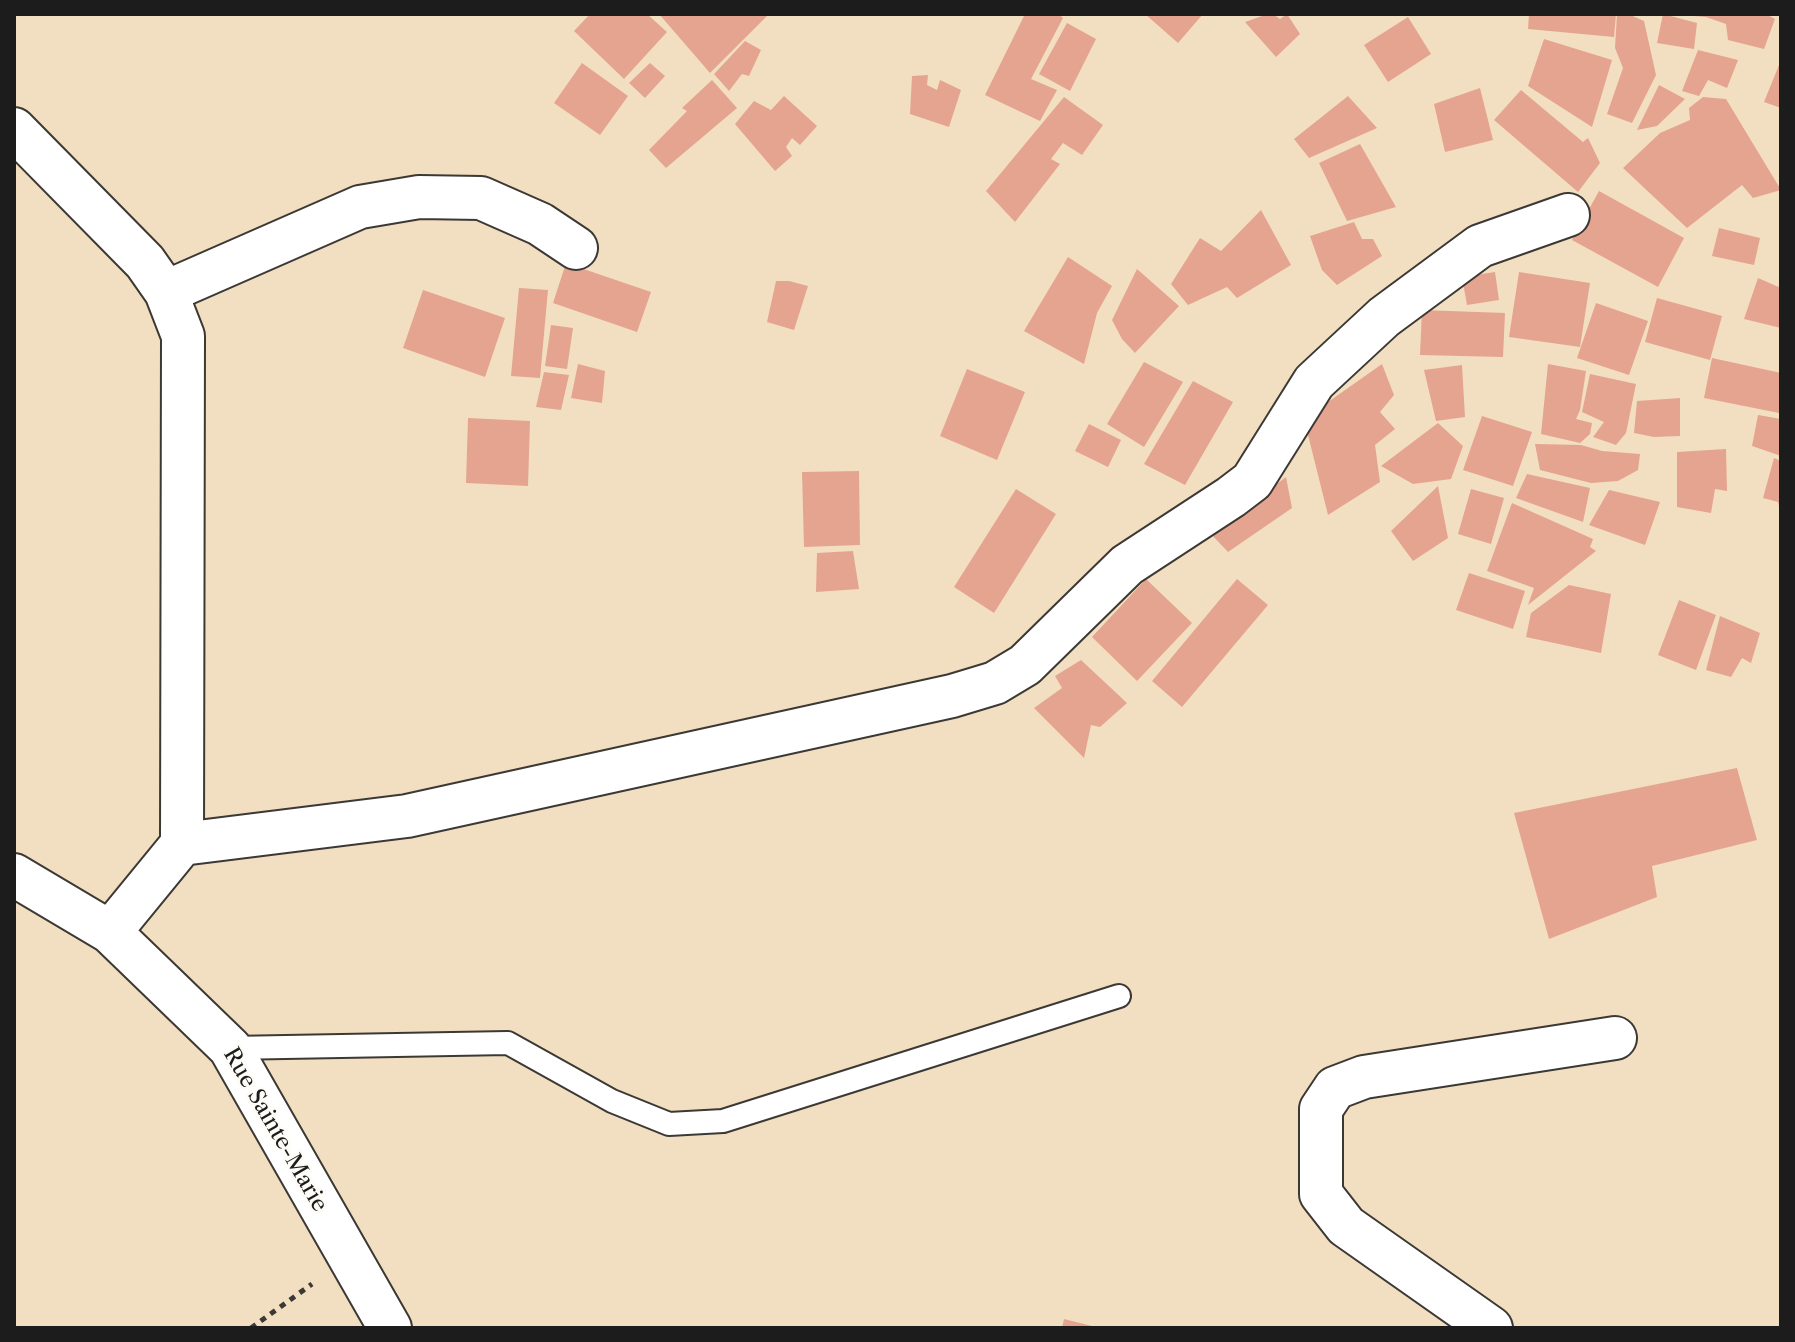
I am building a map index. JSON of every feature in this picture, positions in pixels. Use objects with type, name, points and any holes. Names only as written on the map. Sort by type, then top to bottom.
[{"type":"street","points":[[14,129],[145,262],[166,292],[183,336],[182,844],[110,932]]},
{"type":"street","points":[[166,292],[360,207],[419,197],[481,198],[540,224],[576,248]]},
{"type":"street","points":[[182,844],[407,816],[952,696],[995,683],[1025,665],[1127,565],[1252,481],[1314,382],[1384,317],[1480,246],[1568,215]]},
{"type":"street","name":"Rue Sainte-Marie","points":[[14,875],[110,932],[230,1048],[390,1328]]},
{"type":"street","points":[[1491,1328],[1346,1226],[1321,1194],[1321,1109],[1335,1088],[1364,1077],[1615,1038]]},
{"type":"lane","points":[[230,1048],[508,1043],[612,1101],[669,1124],[723,1121],[1119,996]]},
{"type":"path","points":[[251,1328],[349,1257]]},
{"type":"building","points":[[590,14],[647,14],[667,32],[624,79],[574,31]]},
{"type":"building","points":[[659,14],[769,14],[710,73]]},
{"type":"building","points":[[1025,14],[1058,14],[1063,18],[1031,79],[1057,90],[1040,121],[985,95]]},
{"type":"building","points":[[1145,14],[1203,14],[1178,43]]},
{"type":"building","points":[[1268,14],[1280,19],[1287,14],[1300,34],[1276,57],[1245,22]]},
{"type":"building","points":[[1529,14],[1616,14],[1614,37],[1528,29]]},
{"type":"building","points":[[1617,14],[1628,14],[1644,21],[1656,75],[1632,123],[1607,114],[1623,68],[1615,48]]},
{"type":"building","points":[[1663,14],[1697,23],[1694,49],[1657,43]]},
{"type":"building","points":[[1694,14],[1766,14],[1775,19],[1764,49],[1728,40],[1726,24]]},
{"type":"building","points":[[1408,17],[1431,54],[1388,82],[1364,45]]},
{"type":"building","points":[[1067,23],[1096,39],[1070,91],[1039,74]]},
{"type":"building","points":[[1544,39],[1612,60],[1592,127],[1528,86]]},
{"type":"building","points":[[745,41],[761,50],[749,76],[742,74],[729,91],[714,74]]},
{"type":"building","points":[[1698,50],[1738,60],[1727,88],[1708,80],[1699,96],[1682,91]]},
{"type":"building","points":[[1781,60],[1781,108],[1764,102]]},
{"type":"building","points":[[582,63],[628,96],[600,135],[554,103]]},
{"type":"building","points":[[650,63],[665,76],[645,98],[629,83]]},
{"type":"building","points":[[928,75],[927,85],[937,90],[940,80],[961,90],[949,127],[910,114],[912,76]]},
{"type":"building","points":[[712,80],[737,108],[666,168],[649,150],[687,111],[682,108]]},
{"type":"building","points":[[1659,85],[1685,99],[1657,126],[1637,130]]},
{"type":"building","points":[[1480,88],[1493,140],[1445,152],[1434,104]]},
{"type":"building","points":[[1521,90],[1583,142],[1588,138],[1600,163],[1578,192],[1494,120]]},
{"type":"building","points":[[784,96],[817,126],[800,145],[792,138],[786,147],[792,156],[775,171],[735,124],[754,101],[771,110]]},
{"type":"building","points":[[1348,96],[1377,128],[1309,158],[1294,139]]},
{"type":"building","points":[[1064,97],[1103,125],[1082,155],[1063,143],[1051,159],[1060,164],[1015,222],[986,191]]},
{"type":"building","points":[[1703,97],[1726,99],[1781,190],[1753,198],[1742,185],[1687,228],[1623,168],[1660,133],[1690,120],[1689,108]]},
{"type":"building","points":[[1360,144],[1396,207],[1347,221],[1319,163]]},
{"type":"building","points":[[1599,191],[1684,238],[1658,287],[1572,240]]},
{"type":"building","points":[[1261,210],[1291,265],[1237,298],[1227,287],[1188,305],[1171,284],[1200,238],[1221,251]]},
{"type":"building","points":[[1354,222],[1362,239],[1373,239],[1382,256],[1337,285],[1322,270],[1310,236]]},
{"type":"building","points":[[1719,228],[1760,238],[1754,265],[1712,256]]},
{"type":"building","points":[[1068,257],[1112,286],[1097,313],[1084,364],[1024,331]]},
{"type":"building","points":[[566,263],[651,292],[637,332],[553,303]]},
{"type":"building","points":[[1137,269],[1179,306],[1135,353],[1122,339],[1112,320]]},
{"type":"building","points":[[1495,272],[1499,300],[1467,305],[1462,277]]},
{"type":"building","points":[[1519,272],[1590,283],[1580,347],[1509,337]]},
{"type":"building","points":[[1758,278],[1781,288],[1781,328],[1744,319]]},
{"type":"building","points":[[776,281],[808,286],[794,330],[767,322]]},
{"type":"building","points":[[519,288],[548,290],[540,378],[511,376]]},
{"type":"building","points":[[423,290],[505,318],[485,377],[403,348]]},
{"type":"building","points":[[1657,298],[1722,316],[1710,360],[1645,342]]},
{"type":"building","points":[[1596,303],[1648,321],[1629,375],[1577,358]]},
{"type":"building","points":[[1422,310],[1505,313],[1503,357],[1420,355]]},
{"type":"building","points":[[551,325],[573,328],[567,369],[545,366]]},
{"type":"building","points":[[1712,358],[1781,373],[1779,413],[1704,398]]},
{"type":"building","points":[[1144,362],[1183,382],[1144,447],[1107,424]]},
{"type":"building","points":[[578,364],[605,371],[602,403],[571,398]]},
{"type":"building","points":[[1382,364],[1394,395],[1380,412],[1395,429],[1375,445],[1380,482],[1328,515],[1304,419]]},
{"type":"building","points":[[1548,364],[1586,371],[1576,419],[1592,423],[1590,434],[1580,443],[1541,434]]},
{"type":"building","points":[[1462,365],[1465,417],[1436,421],[1424,370]]},
{"type":"building","points":[[967,369],[1025,392],[997,460],[940,436]]},
{"type":"building","points":[[544,372],[569,375],[561,410],[536,407]]},
{"type":"building","points":[[1590,374],[1636,384],[1626,433],[1616,445],[1593,437],[1604,422],[1582,412]]},
{"type":"building","points":[[1193,381],[1233,402],[1185,485],[1144,464]]},
{"type":"building","points":[[1680,398],[1680,436],[1654,437],[1634,433],[1637,401]]},
{"type":"building","points":[[1758,415],[1781,419],[1781,456],[1752,446]]},
{"type":"building","points":[[1482,416],[1532,432],[1513,486],[1463,470]]},
{"type":"building","points":[[468,418],[530,421],[528,486],[466,483]]},
{"type":"building","points":[[1438,423],[1463,446],[1451,479],[1413,484],[1381,466]]},
{"type":"building","points":[[1089,424],[1121,440],[1108,467],[1075,451]]},
{"type":"building","points":[[1535,444],[1581,445],[1602,451],[1640,454],[1638,470],[1618,481],[1591,483],[1540,470]]},
{"type":"building","points":[[1726,449],[1727,491],[1715,489],[1711,513],[1677,507],[1677,452]]},
{"type":"building","points":[[1774,458],[1781,461],[1780,510],[1778,502],[1763,498]]},
{"type":"building","points":[[859,471],[860,545],[804,547],[802,472]]},
{"type":"building","points":[[1527,474],[1590,488],[1583,522],[1516,498]]},
{"type":"building","points":[[1286,477],[1292,508],[1228,552],[1211,534]]},
{"type":"building","points":[[1438,486],[1448,538],[1413,561],[1391,531]]},
{"type":"building","points":[[1016,489],[1056,514],[994,613],[954,587]]},
{"type":"building","points":[[1471,489],[1504,498],[1491,544],[1458,534]]},
{"type":"building","points":[[1609,490],[1660,502],[1645,545],[1589,525]]},
{"type":"building","points":[[1512,503],[1593,539],[1590,547],[1596,551],[1528,605],[1534,588],[1487,571]]},
{"type":"building","points":[[853,551],[859,589],[816,592],[817,553]]},
{"type":"building","points":[[1469,573],[1525,591],[1513,629],[1456,610]]},
{"type":"building","points":[[1146,579],[1192,623],[1137,681],[1092,637]]},
{"type":"building","points":[[1237,579],[1268,605],[1182,707],[1152,681]]},
{"type":"building","points":[[1569,585],[1611,594],[1601,653],[1526,637],[1531,613]]},
{"type":"building","points":[[1679,600],[1716,615],[1696,670],[1658,655]]},
{"type":"building","points":[[1720,616],[1760,633],[1751,663],[1742,658],[1731,677],[1706,670]]},
{"type":"building","points":[[1081,660],[1127,703],[1100,727],[1091,725],[1084,758],[1034,708],[1062,688],[1055,676]]},
{"type":"building","points":[[1737,768],[1757,840],[1652,866],[1657,897],[1549,939],[1514,813]]},
{"type":"building","points":[[1064,1319],[1096,1327],[1096,1328],[1062,1328]]}]
